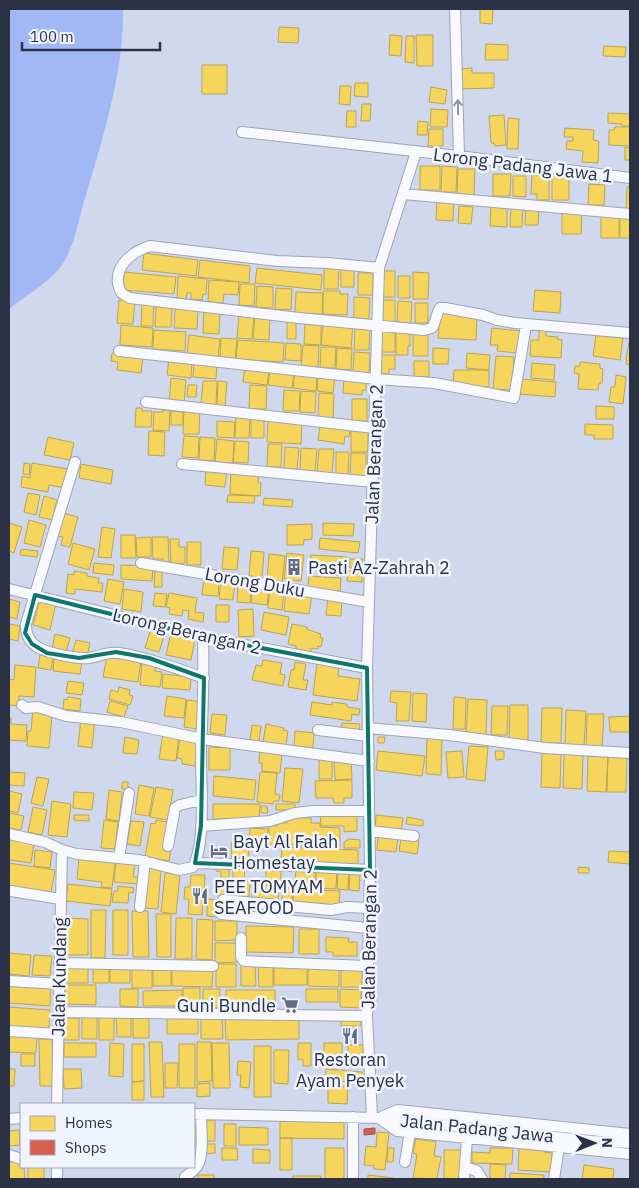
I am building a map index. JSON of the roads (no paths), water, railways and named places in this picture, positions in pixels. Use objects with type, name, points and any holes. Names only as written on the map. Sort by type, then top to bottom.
[{"type":"street","points":[[456,9],[459,156]]},
{"type":"street","name":"Lorong Padang Jawa 1","points":[[242,132],[459,156],[630,178]]},
{"type":"street","name":"Jalan Berangan 2","points":[[376,1118],[367,1016],[370,831],[367,668],[379,268],[416,152]]},
{"type":"street","points":[[403,194],[630,214]]},
{"type":"street","points":[[379,268],[277,261],[150,246],[140,249],[128,259],[121,266],[117,278],[119,290],[130,298],[299,318],[424,330],[432,328],[437,319],[438,310],[445,308],[483,314],[504,322],[526,325],[630,333]]},
{"type":"street","points":[[118,351],[376,379],[434,383],[514,398],[526,325]]},
{"type":"street","points":[[146,402],[374,428]]},
{"type":"street","points":[[75,462],[26,624],[26,633],[32,644],[48,653],[79,658],[89,658],[116,652],[149,658],[204,678]]},
{"type":"street","points":[[182,464],[373,482]]},
{"type":"street","name":"Lorong Duku","points":[[141,563],[369,602]]},
{"type":"street","name":"Lorong Berangan 2","points":[[9,589],[203,637],[367,668]]},
{"type":"street","points":[[9,834],[45,842],[62,850],[77,854],[145,861],[179,870],[193,867],[198,855],[201,826],[203,637]]},
{"type":"street","points":[[22,705],[26,708],[38,707],[66,716],[121,722],[202,739],[369,761]]},
{"type":"street","points":[[318,730],[449,735],[545,748],[630,753]]},
{"type":"street","points":[[119,858],[130,793]]},
{"type":"street","points":[[168,846],[175,808],[201,800]]},
{"type":"street","points":[[201,826],[270,821],[295,813],[314,811],[369,811]]},
{"type":"street","points":[[370,831],[414,836]]},
{"type":"street","name":"Jalan Kundang","points":[[57,1103],[62,850]]},
{"type":"street","points":[[140,907],[145,861]]},
{"type":"street","points":[[195,863],[370,870]]},
{"type":"street","points":[[11,891],[60,899]]},
{"type":"street","points":[[223,900],[332,910],[347,907],[369,908]]},
{"type":"street","points":[[221,914],[368,928]]},
{"type":"street","points":[[241,938],[241,957],[244,961],[368,966]]},
{"type":"street","points":[[60,963],[213,966]]},
{"type":"street","points":[[9,981],[59,984]]},
{"type":"street","points":[[59,1012],[367,1016]]},
{"type":"street","points":[[9,1031],[58,1034]]},
{"type":"street","points":[[376,1118],[398,1110],[630,1134]]},
{"type":"street","points":[[185,1177],[196,1169],[200,1162],[201,1149],[197,1114]]},
{"type":"street","name":"Jalan Padang Jawa","points":[[197,1114],[376,1118],[471,1126],[592,1141],[630,1143]]},
{"type":"street","points":[[353,1117],[353,1179]]},
{"type":"street","points":[[376,1118],[397,1131],[630,1154]]},
{"type":"street","points":[[405,1162],[410,1132]]},
{"type":"street","points":[[464,1179],[467,1138]]},
{"type":"street","points":[[554,1179],[558,1147]]},
{"type":"street","points":[[465,1167],[478,1171],[482,1179]]},
{"type":"water","points":[[9,9],[123,9],[120,58],[111,107],[68,254],[53,275],[9,309]]},
{"type":"place","name":"Pasti Az-Zahrah 2","points":[[294,567]]},
{"type":"place","name":"Bayt Al Falah Homestay","points":[[219,851]]},
{"type":"place","name":"PEE TOMYAM SEAFOOD","points":[[200,896]]},
{"type":"place","name":"Guni Bundle","points":[[290,1005]]},
{"type":"place","name":"Restoran Ayam Penyek","points":[[350,1036]]}]
